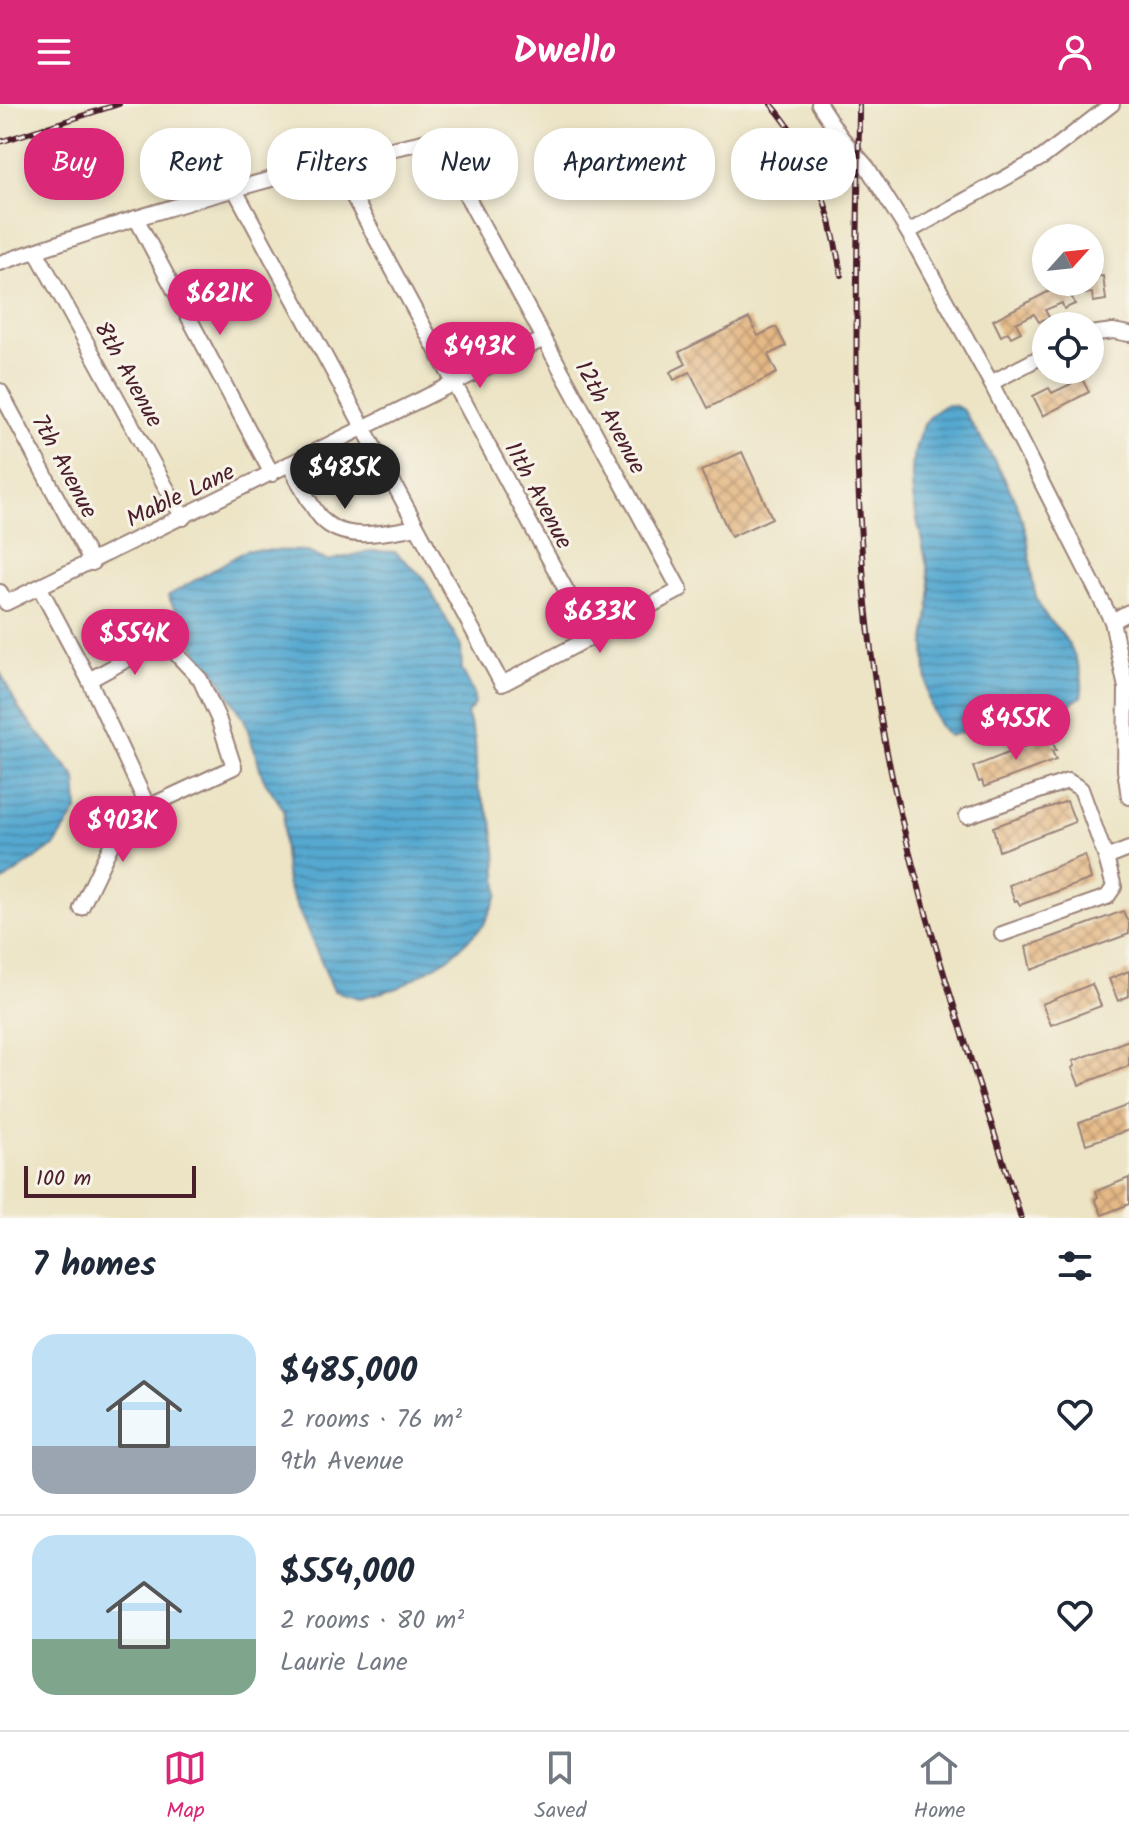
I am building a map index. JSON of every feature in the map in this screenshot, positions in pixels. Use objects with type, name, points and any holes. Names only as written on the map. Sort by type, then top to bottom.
[{"type":"street","points":[[819,104],[840,136],[867,167],[908,232],[991,383],[1112,621],[1126,688],[1125,770],[1129,797]]},
{"type":"street","points":[[908,232],[1043,157],[1112,104]]},
{"type":"street","name":"12th Avenue","points":[[396,148],[436,139],[680,590],[592,638]]},
{"type":"street","points":[[0,263],[200,200]]},
{"type":"street","points":[[240,200],[502,684],[592,638]]},
{"type":"street","name":"11th Avenue","points":[[355,200],[592,638]]},
{"type":"street","points":[[136,218],[272,474]]},
{"type":"street","name":"8th Avenue","points":[[36,251],[183,518]]},
{"type":"street","points":[[1104,332],[1129,334]]},
{"type":"street","name":"Mable Lane","points":[[3,598],[40,588],[544,339]]},
{"type":"street","points":[[991,383],[1032,361]]},
{"type":"street","name":"7th Avenue","points":[[0,391],[92,563]]},
{"type":"street","points":[[289,464],[322,519],[341,531],[373,534],[417,527]]},
{"type":"street","points":[[40,588],[89,680],[148,807]]},
{"type":"street","points":[[1112,621],[1129,612]]},
{"type":"street","points":[[81,908],[112,843],[148,807],[234,767],[218,718],[200,679],[163,640],[89,680]]},
{"type":"street","points":[[967,816],[1068,781],[1081,789],[1114,882],[1112,892],[1107,897],[1002,934]]},
{"type":"street","points":[[1106,858],[1129,849]]},
{"type":"water","points":[[945,405],[964,411],[1008,485],[1026,532],[1038,601],[1071,648],[1078,664],[1082,689],[1081,697],[1072,703],[949,736],[935,717],[928,693],[925,644],[930,589],[912,488],[920,432],[932,414]]},
{"type":"water","points":[[247,550],[305,551],[328,561],[370,551],[395,552],[423,577],[461,646],[462,670],[473,691],[475,704],[467,714],[475,740],[477,786],[492,821],[498,895],[483,926],[450,957],[398,988],[360,998],[334,991],[287,884],[284,810],[263,778],[245,721],[217,675],[198,654],[168,596]]},
{"type":"water","points":[[0,672],[20,711],[76,778],[78,809],[55,845],[0,883]]},
{"type":"building","points":[[1104,284],[1106,300],[1093,302],[1092,296],[1104,296]]},
{"type":"building","points":[[1040,296],[1071,296],[1075,304],[1064,309],[1062,303],[1046,312],[1032,312],[1032,315],[1016,323],[1021,332],[1011,337],[1008,332],[1001,336],[993,320]]},
{"type":"building","points":[[749,318],[758,336],[776,327],[786,346],[768,355],[777,373],[708,408],[690,372],[674,380],[670,372],[686,364],[679,352]]},
{"type":"building","points":[[1071,384],[1085,384],[1089,392],[1043,416],[1033,396],[1049,388],[1052,393]]},
{"type":"building","points":[[742,452],[772,518],[731,537],[701,471]]},
{"type":"building","points":[[1050,736],[1056,750],[1052,751],[1056,760],[984,787],[982,781],[979,782],[973,767]]},
{"type":"building","points":[[1067,801],[1075,822],[999,851],[993,827]]},
{"type":"building","points":[[1085,855],[1091,879],[1020,905],[1015,901],[1009,885]]},
{"type":"building","points":[[1123,911],[1129,920],[1129,934],[1031,970],[1026,947]]},
{"type":"building","points":[[1129,971],[1129,996],[1118,1001],[1109,979]]},
{"type":"building","points":[[1092,984],[1101,1006],[1051,1025],[1042,1004]]},
{"type":"building","points":[[1129,1040],[1129,1066],[1079,1085],[1072,1068],[1075,1066],[1073,1061]]},
{"type":"building","points":[[1129,1105],[1129,1130],[1086,1144],[1079,1123]]},
{"type":"building","points":[[1129,1178],[1129,1204],[1102,1215],[1095,1199],[1098,1197],[1096,1191]]},
{"type":"railway","points":[[0,142],[119,104]]},
{"type":"railway","points":[[771,104],[799,143],[818,184],[832,229],[841,275]]},
{"type":"railway","points":[[859,104],[856,328],[858,478],[868,627],[878,701],[904,832],[921,897],[1021,1218]]}]
